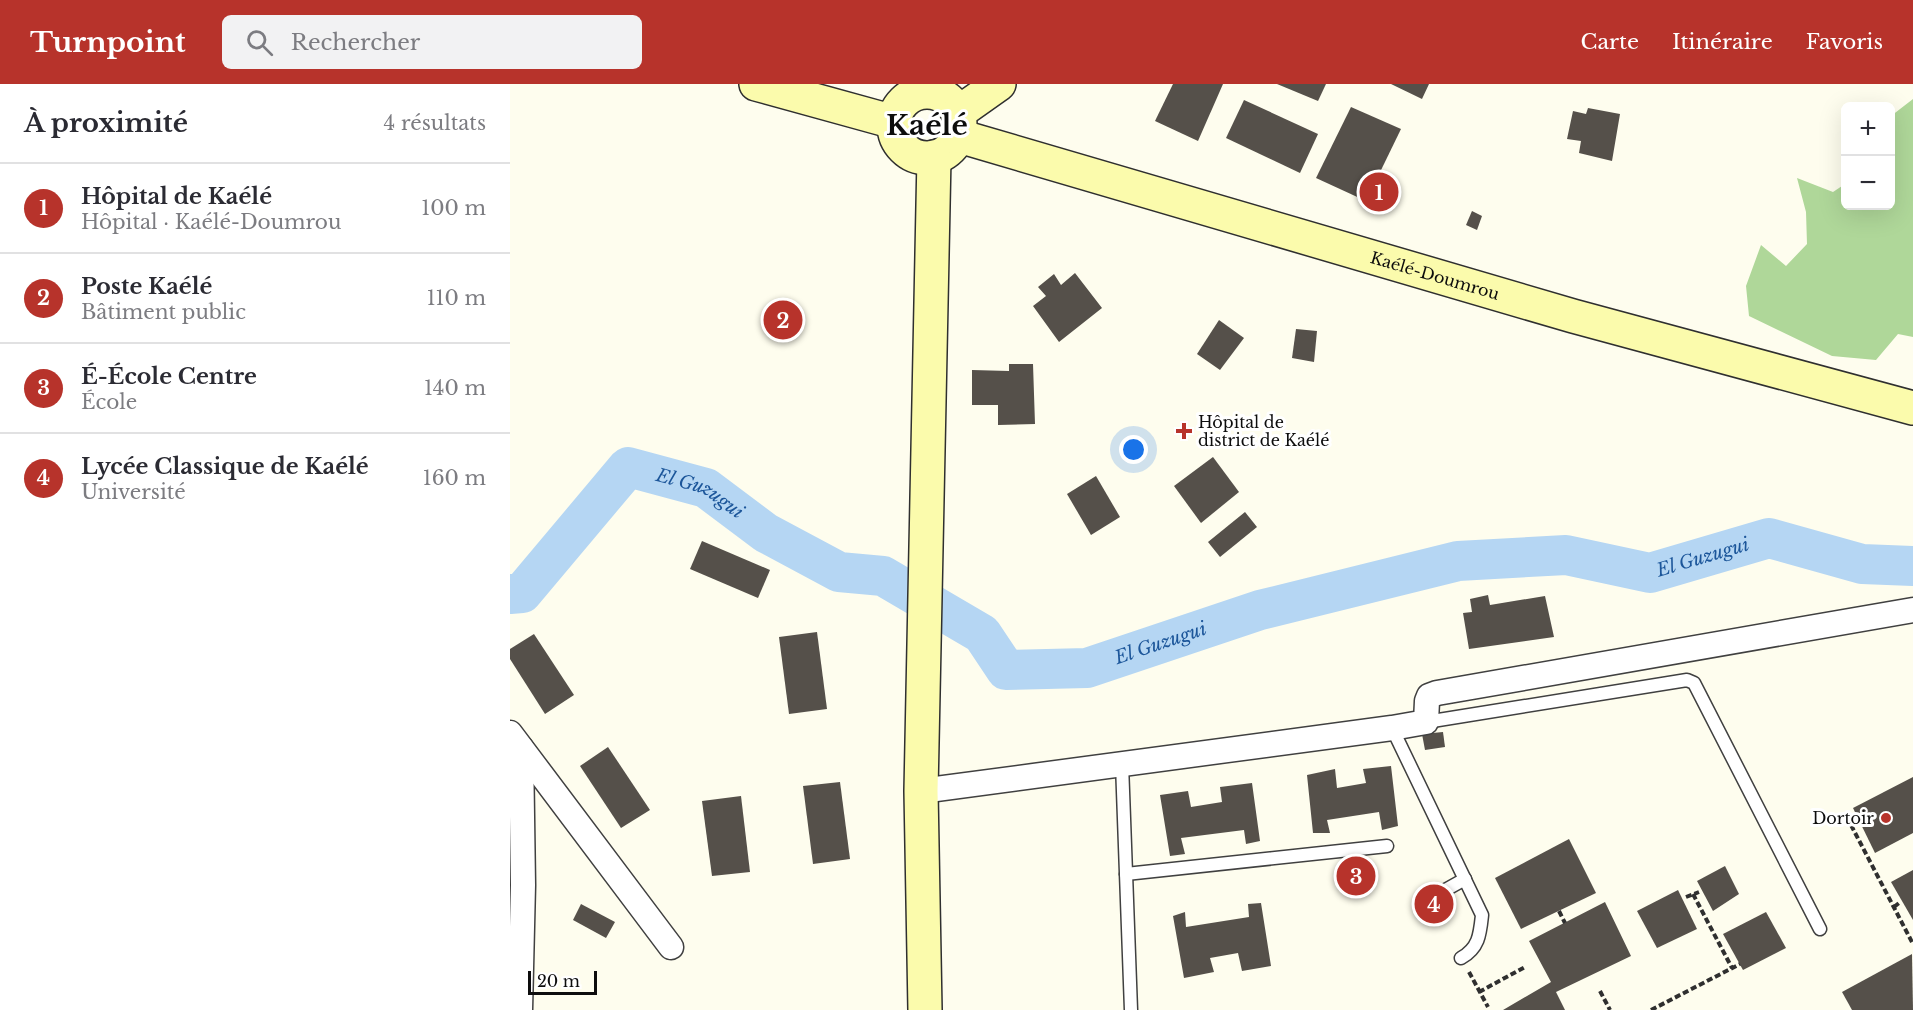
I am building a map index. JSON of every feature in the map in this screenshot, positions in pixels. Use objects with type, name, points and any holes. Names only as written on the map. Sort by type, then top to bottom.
[{"type":"main road","points":[[756,84],[894,122]]},
{"type":"main road","points":[[959,125],[947,98],[939,93],[912,89],[896,111],[894,132],[898,142],[914,156],[934,158],[949,150],[959,125],[999,84]]},
{"type":"main road","name":"Kaélé-Doumrou","points":[[959,125],[1573,316],[1913,408]]},
{"type":"main road","points":[[925,1010],[921,791],[934,158]]},
{"type":"street","points":[[921,791],[1426,722],[1427,701],[1429,696],[1437,693],[1913,610]]},
{"type":"street","points":[[516,740],[671,947]]},
{"type":"street","points":[[516,740],[523,885],[520,1010]]},
{"type":"lane","points":[[1426,722],[1687,680],[1695,683],[1820,929]]},
{"type":"lane","points":[[1392,728],[1482,915],[1480,934],[1472,952],[1461,958]]},
{"type":"lane","points":[[1122,764],[1131,1010]]},
{"type":"lane","points":[[1126,874],[1387,846]]},
{"type":"lane","points":[[1431,898],[1465,879]]},
{"type":"path","points":[[1851,825],[1913,944]]},
{"type":"path","points":[[1686,897],[1699,892]]},
{"type":"path","points":[[1693,894],[1732,968]]},
{"type":"path","points":[[1894,907],[1899,903]]},
{"type":"path","points":[[1559,911],[1565,923]]},
{"type":"path","points":[[1461,958],[1488,1007]]},
{"type":"path","points":[[1651,1010],[1740,964]]},
{"type":"path","points":[[1479,992],[1525,968]]},
{"type":"path","points":[[1600,992],[1610,1010]]},
{"type":"green space","points":[[1913,99],[1913,337],[1898,334],[1876,360],[1832,356],[1749,316],[1746,286],[1761,245],[1786,266],[1807,244],[1806,212],[1797,178],[1833,192],[1841,187],[1841,210],[1895,210],[1895,113]]},
{"type":"building","points":[[1173,84],[1223,84],[1198,141],[1155,121]]},
{"type":"building","points":[[1277,84],[1326,84],[1318,101]]},
{"type":"building","points":[[1391,84],[1429,84],[1422,99]]},
{"type":"building","points":[[1244,100],[1318,134],[1300,173],[1226,138]]},
{"type":"building","points":[[1351,107],[1401,129],[1366,201],[1316,178]]},
{"type":"building","points":[[1588,108],[1620,114],[1612,161],[1579,153],[1581,141],[1567,139],[1573,111],[1586,114]]},
{"type":"building","points":[[1472,211],[1482,216],[1477,230],[1466,225]]},
{"type":"building","points":[[1075,273],[1102,308],[1059,342],[1033,306],[1046,296],[1038,287],[1054,274],[1061,285]]},
{"type":"building","points":[[1219,320],[1244,338],[1220,370],[1197,354]]},
{"type":"building","points":[[1296,329],[1317,331],[1314,362],[1292,358]]},
{"type":"building","points":[[1009,364],[1033,364],[1035,424],[998,425],[998,405],[972,405],[972,370],[1009,371]]},
{"type":"building","points":[[1213,457],[1239,492],[1201,523],[1174,486]]},
{"type":"building","points":[[1096,476],[1120,517],[1091,535],[1067,494]]},
{"type":"building","points":[[1245,512],[1257,527],[1220,557],[1208,542]]},
{"type":"building","points":[[702,541],[770,570],[758,598],[690,569]]},
{"type":"building","points":[[1488,595],[1490,605],[1545,596],[1554,637],[1469,649],[1463,613],[1472,612],[1470,599]]},
{"type":"building","points":[[817,632],[827,709],[789,714],[779,637]]},
{"type":"building","points":[[534,634],[574,695],[545,714],[510,659],[510,649]]},
{"type":"building","points":[[1443,732],[1445,747],[1425,750],[1422,734]]},
{"type":"building","points":[[608,747],[650,810],[621,828],[580,766]]},
{"type":"building","points":[[1391,766],[1398,826],[1382,830],[1379,812],[1327,820],[1330,833],[1313,833],[1307,775],[1335,769],[1337,788],[1366,783],[1363,769]]},
{"type":"building","name":"Dortoir","points":[[1913,777],[1913,833],[1875,853],[1853,808]]},
{"type":"building","points":[[840,782],[850,859],[813,864],[803,786]]},
{"type":"building","points":[[1252,783],[1260,841],[1246,844],[1244,830],[1181,838],[1185,854],[1170,856],[1160,795],[1188,791],[1191,807],[1222,802],[1220,787]]},
{"type":"building","points":[[741,796],[750,872],[712,876],[702,801]]},
{"type":"building","points":[[1569,839],[1596,893],[1521,929],[1495,878]]},
{"type":"building","points":[[1725,866],[1739,894],[1713,911],[1697,881]]},
{"type":"building","points":[[1913,870],[1913,920],[1891,882]]},
{"type":"building","points":[[1678,890],[1697,929],[1657,948],[1637,911]]},
{"type":"building","points":[[1605,902],[1631,956],[1556,992],[1565,1010],[1503,1010],[1551,982],[1529,941]]},
{"type":"building","points":[[1261,903],[1271,966],[1242,971],[1238,953],[1210,958],[1214,972],[1184,978],[1173,916],[1185,912],[1186,927],[1249,917],[1248,904]]},
{"type":"building","points":[[581,904],[615,922],[606,938],[573,920]]},
{"type":"building","points":[[1766,912],[1786,948],[1743,970],[1723,934]]},
{"type":"building","points":[[1912,954],[1913,1010],[1852,1010],[1842,992]]},
{"type":"waterway","name":"El Guzugui","points":[[510,594],[522,593],[628,467],[706,488],[766,533],[839,572],[883,576],[982,634],[1006,670],[1087,668],[1260,610],[1458,561],[1566,555],[1650,573],[1769,538],[1862,564],[1913,566]]},
{"type":"place","name":"Hôpital de Kaélé","points":[[1379,192]]},
{"type":"place","name":"Poste Kaélé","points":[[783,320]]},
{"type":"place","name":"Hôpital de district de Kaélé","points":[[1184,431]]},
{"type":"place","name":"Dortoir","points":[[1886,818]]},
{"type":"place","name":"É-École Centre","points":[[1356,876]]},
{"type":"place","name":"Lycée Classique de Kaélé","points":[[1434,904]]},
{"type":"district","name":"Kaélé","points":[[927,125]]}]
